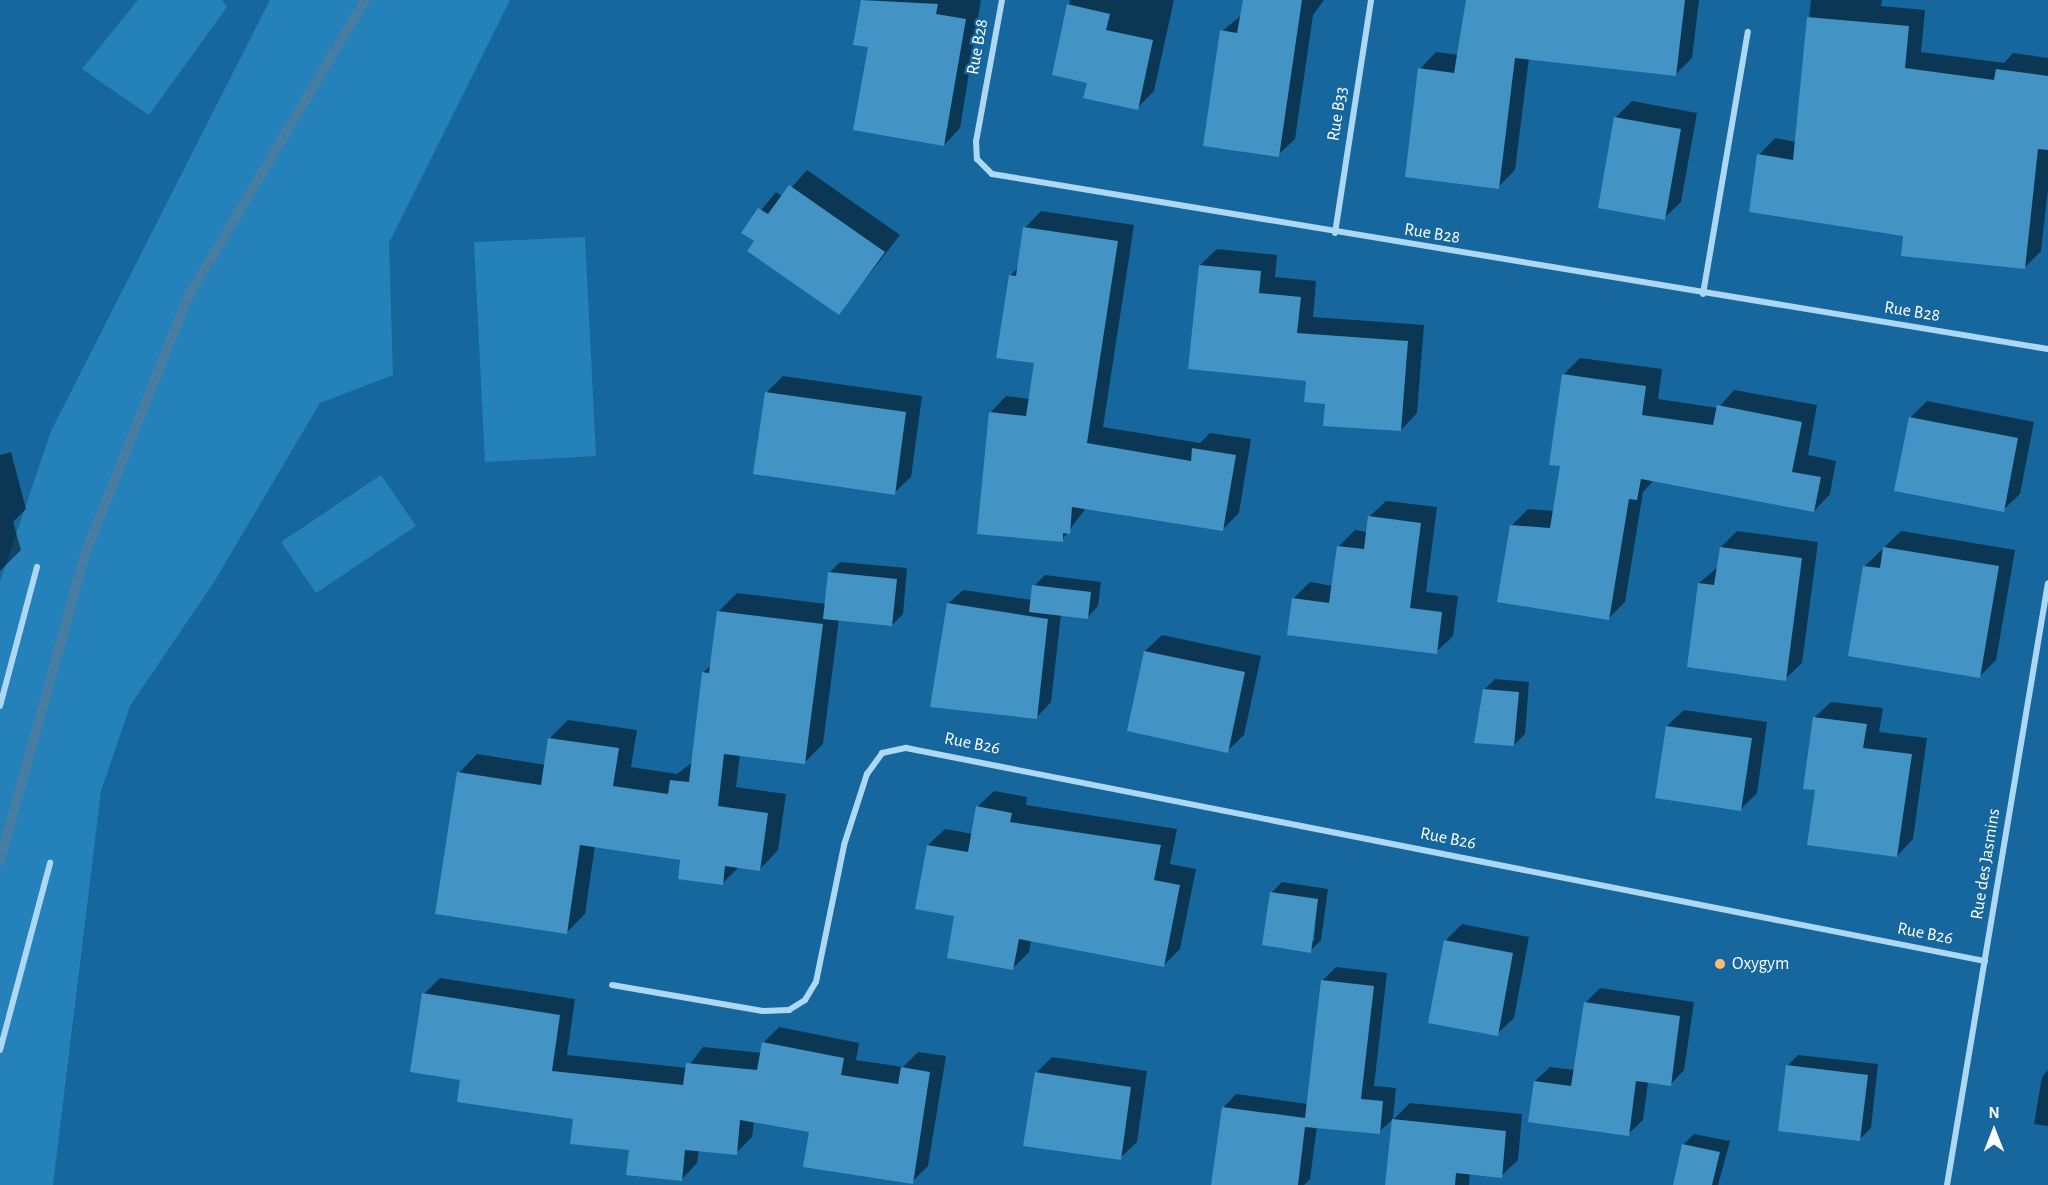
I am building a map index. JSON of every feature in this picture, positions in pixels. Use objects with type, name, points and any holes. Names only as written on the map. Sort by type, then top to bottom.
[{"type":"street","name":"Rue B28","points":[[1002,0],[976,141],[977,159],[992,174],[1703,294],[2048,349]]},
{"type":"street","name":"Rue B33","points":[[1335,233],[1371,0]]},
{"type":"street","points":[[1703,294],[1748,32]]},
{"type":"street","points":[[0,706],[37,567]]},
{"type":"street","name":"Rue des Jasmins","points":[[1947,1185],[2048,583]]},
{"type":"street","name":"Rue B26","points":[[612,985],[763,1011],[789,1010],[805,1000],[816,982],[844,845],[867,774],[882,753],[906,748],[1985,961]]},
{"type":"street","points":[[0,1050],[50,863]]},
{"type":"shaded area","points":[[138,0],[222,0],[227,7],[149,115],[82,69]]},
{"type":"shaded area","points":[[270,0],[510,0],[389,243],[393,375],[320,403],[214,582],[130,706],[101,791],[53,1185],[0,1185],[0,582],[51,431]]},
{"type":"shaded area","points":[[585,237],[596,456],[485,462],[474,242]]},
{"type":"shaded area","points":[[381,475],[416,526],[316,593],[281,542]]},
{"type":"building","points":[[861,0],[938,4],[936,14],[966,19],[944,146],[853,130],[868,47],[853,45]]},
{"type":"building","points":[[1243,0],[1302,0],[1279,157],[1203,146],[1220,30],[1237,33]]},
{"type":"building","points":[[1466,0],[1685,0],[1676,76],[1515,58],[1499,189],[1405,177],[1418,68],[1454,73]]},
{"type":"building","points":[[1067,4],[1110,14],[1106,30],[1153,40],[1138,110],[1083,98],[1087,83],[1052,75]]},
{"type":"building","points":[[1807,17],[1909,26],[1905,68],[1994,80],[1996,69],[2048,76],[2048,150],[2038,149],[2025,269],[1901,256],[1903,236],[1749,212],[1757,154],[1793,160]]},
{"type":"building","points":[[1614,117],[1681,129],[1665,220],[1598,208]]},
{"type":"building","points":[[789,185],[885,252],[839,315],[747,251],[754,241],[741,233],[758,208],[768,214]]},
{"type":"building","points":[[1023,227],[1118,241],[1087,443],[1191,461],[1192,448],[1236,455],[1223,531],[1072,507],[1070,534],[1063,533],[1063,542],[977,534],[989,412],[1026,416],[1034,363],[996,358],[1009,275],[1016,276]]},
{"type":"building","points":[[1199,265],[1261,271],[1259,293],[1301,297],[1297,333],[1408,341],[1401,431],[1323,426],[1325,404],[1304,402],[1306,381],[1188,369]]},
{"type":"building","points":[[1562,374],[1646,386],[1642,415],[1713,425],[1717,405],[1802,422],[1792,472],[1821,477],[1814,512],[1641,479],[1637,500],[1629,499],[1609,620],[1497,602],[1510,525],[1550,528],[1560,466],[1549,465]]},
{"type":"building","points":[[765,392],[906,412],[895,495],[753,474]]},
{"type":"building","points":[[1909,417],[2018,438],[2004,512],[1894,491]]},
{"type":"building","points":[[1368,516],[1421,523],[1410,608],[1442,612],[1437,654],[1287,635],[1292,598],[1329,603],[1337,546],[1364,549]]},
{"type":"building","points":[[1720,547],[1802,558],[1786,681],[1687,667],[1698,583],[1714,585]]},
{"type":"building","points":[[1883,547],[1999,566],[1980,678],[1848,656],[1863,566],[1880,568]]},
{"type":"building","points":[[828,572],[897,579],[892,626],[823,619]]},
{"type":"building","points":[[1032,585],[1091,592],[1088,619],[1029,612]]},
{"type":"building","points":[[947,603],[1048,619],[1037,719],[930,707]]},
{"type":"building","points":[[717,611],[823,624],[805,764],[724,754],[718,806],[768,813],[760,871],[725,866],[723,885],[678,879],[680,860],[580,845],[567,934],[435,914],[457,772],[541,785],[548,738],[619,748],[613,786],[668,794],[670,780],[689,782],[702,672],[709,673]]},
{"type":"building","points":[[1144,651],[1245,672],[1228,753],[1127,731]]},
{"type":"building","points":[[1483,689],[1519,692],[1514,746],[1474,743]]},
{"type":"building","points":[[1813,717],[1867,724],[1863,748],[1912,754],[1897,857],[1807,845],[1815,790],[1803,789]]},
{"type":"building","points":[[1666,726],[1752,738],[1741,811],[1655,798]]},
{"type":"building","points":[[976,806],[1012,813],[1010,822],[1161,845],[1154,880],[1180,885],[1164,967],[1019,939],[1013,970],[947,958],[954,916],[915,909],[927,845],[968,852]]},
{"type":"building","points":[[1270,892],[1318,899],[1311,953],[1262,945]]},
{"type":"building","points":[[1444,940],[1513,953],[1498,1036],[1428,1023]]},
{"type":"building","points":[[1321,980],[1374,986],[1361,1099],[1383,1101],[1380,1134],[1305,1127],[1298,1185],[1211,1185],[1222,1107],[1305,1118]]},
{"type":"building","points":[[422,993],[560,1015],[552,1071],[683,1085],[686,1063],[757,1070],[762,1042],[844,1058],[841,1075],[898,1084],[901,1067],[930,1072],[913,1184],[803,1167],[809,1132],[740,1120],[737,1155],[685,1150],[682,1181],[626,1175],[629,1150],[570,1144],[573,1119],[457,1102],[460,1080],[410,1072]]},
{"type":"building","points":[[1584,1002],[1680,1016],[1671,1086],[1636,1081],[1629,1136],[1528,1122],[1534,1081],[1571,1086]]},
{"type":"building","points":[[1786,1065],[1868,1075],[1860,1141],[1778,1131]]},
{"type":"building","points":[[1035,1072],[1131,1087],[1121,1160],[1023,1146]]},
{"type":"building","points":[[1392,1119],[1506,1131],[1502,1178],[1456,1173],[1455,1185],[1385,1185]]},
{"type":"building","points":[[1682,1144],[1720,1152],[1712,1185],[1673,1185]]},
{"type":"waterway","points":[[0,861],[85,554],[188,297],[365,0]]},
{"type":"place","name":"Oxygym","points":[[1720,964]]}]
